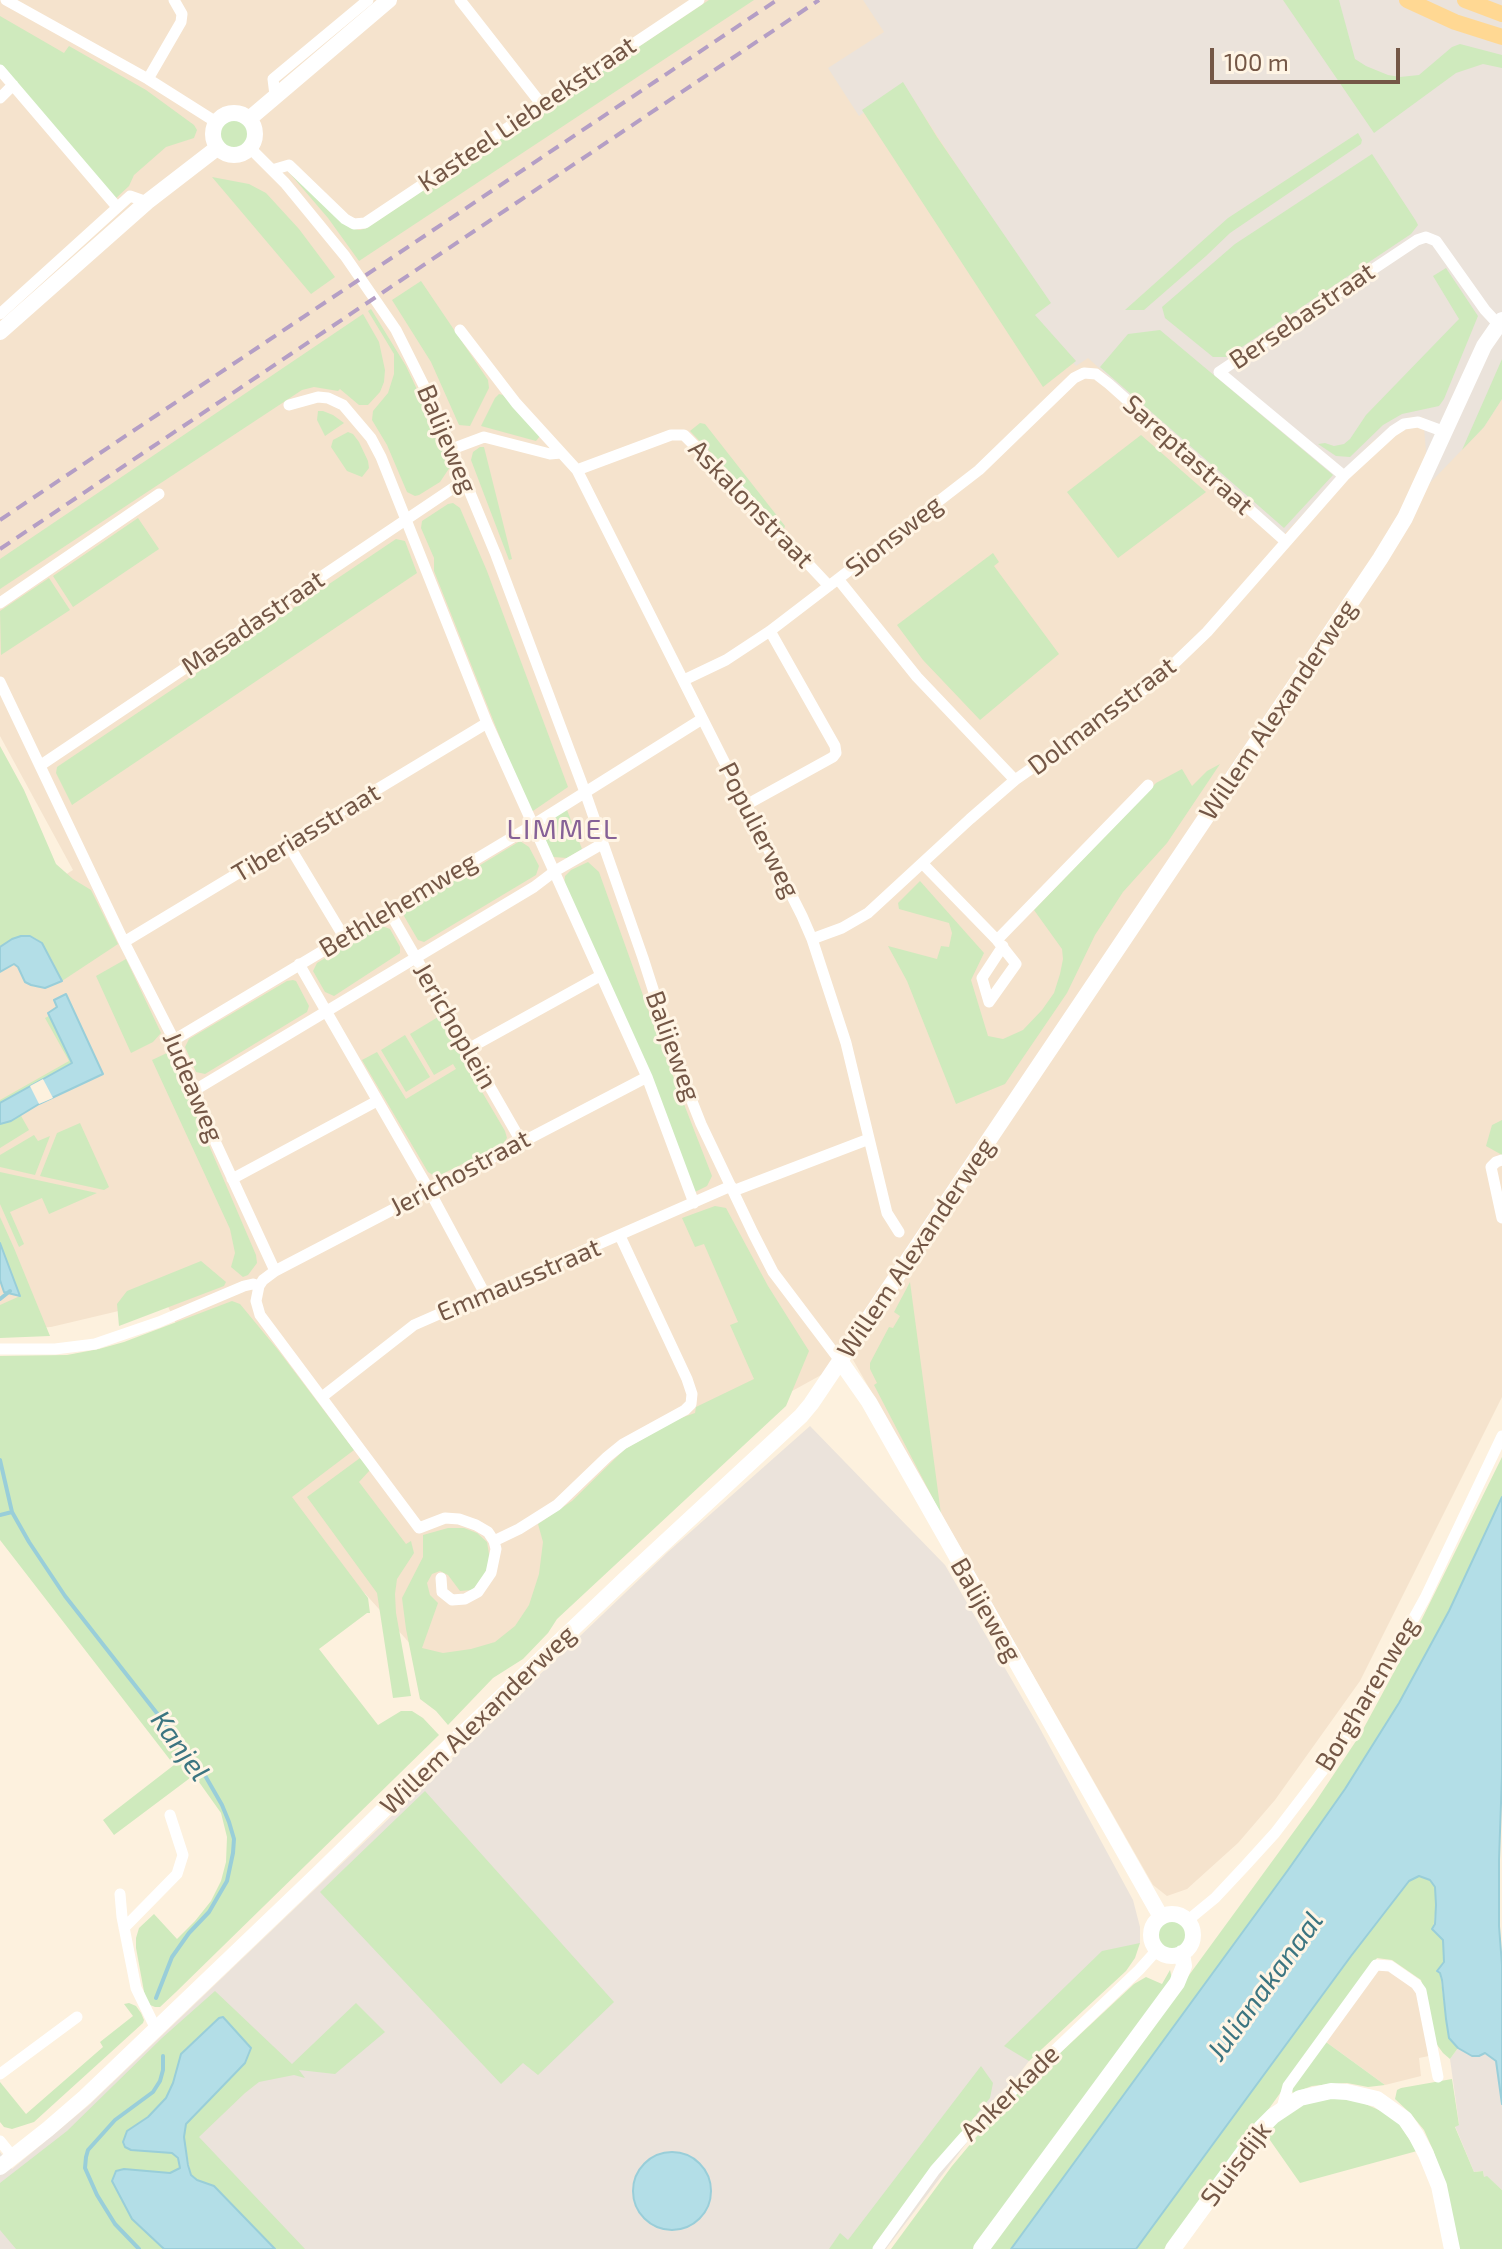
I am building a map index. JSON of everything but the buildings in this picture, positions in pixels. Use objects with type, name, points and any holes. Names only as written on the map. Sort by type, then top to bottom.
[{"type":"main road","points":[[1407,0],[1455,22],[1502,37]]},
{"type":"main road","points":[[1465,0],[1502,14]]},
{"type":"street","points":[[6,0],[148,79],[216,122]]},
{"type":"street","points":[[148,79],[183,18],[174,0]]},
{"type":"street","points":[[275,95],[273,79],[368,0]]},
{"type":"street","points":[[249,119],[389,0]]},
{"type":"street","points":[[460,0],[542,105]]},
{"type":"street","name":"Kasteel Liebeekstraat","points":[[272,170],[289,165],[345,219],[354,224],[365,223],[699,0]]},
{"type":"street","points":[[0,70],[117,207]]},
{"type":"street","points":[[0,98],[13,85]]},
{"type":"street","points":[[231,113],[239,113],[249,119],[255,134],[250,148],[243,154],[234,155],[225,154],[217,148],[212,134],[216,122],[231,113]]},
{"type":"street","points":[[0,332],[147,202],[217,148]]},
{"type":"street","name":"Balijeweg","points":[[250,148],[322,227],[382,309],[408,351],[433,404],[496,555],[585,792],[676,1061],[701,1124],[753,1233],[778,1279],[869,1402],[1161,1917]]},
{"type":"street","points":[[0,314],[130,196],[147,202]]},
{"type":"street","name":"Bersebastraat","points":[[1344,476],[1219,372],[1417,240],[1426,237],[1436,241],[1485,310],[1501,323]]},
{"type":"street","name":"Willem Alexanderweg","points":[[7,2162],[85,2097],[544,1656],[801,1416],[841,1362],[1386,549],[1405,518],[1484,346],[1501,323]]},
{"type":"street","name":"Populierweg","points":[[460,330],[516,403],[577,470],[802,916],[846,1043],[887,1213],[899,1232]]},
{"type":"street","name":"Sareptastraat","points":[[1089,372],[1109,384],[1285,541]]},
{"type":"street","name":"Sionsweg","points":[[684,680],[726,660],[834,583],[979,470],[1074,378],[1089,372]]},
{"type":"street","name":"Balijeweg","points":[[289,405],[318,397],[328,398],[343,405],[371,438],[392,482],[487,723],[647,1077],[694,1203]]},
{"type":"street","name":"Dolmansstraat","points":[[812,939],[842,928],[868,913],[1015,780],[1155,682],[1207,632],[1344,476],[1393,431],[1404,424],[1422,423],[1445,432]]},
{"type":"street","name":"Askalonstraat","points":[[577,470],[671,435],[684,435],[834,583],[917,677],[1015,780]]},
{"type":"street","points":[[452,449],[484,437],[550,454],[561,453]]},
{"type":"street","name":"Masadastraat","points":[[41,765],[465,480]]},
{"type":"street","points":[[0,603],[159,494]]},
{"type":"street","points":[[746,805],[836,753],[835,746],[770,631]]},
{"type":"street","name":"Judeaweg","points":[[0,682],[174,1040],[232,1179],[275,1271]]},
{"type":"street","name":"Bethlehemweg","points":[[174,1040],[533,825],[702,719]]},
{"type":"street","name":"Tiberiasstraat","points":[[124,942],[487,723]]},
{"type":"street","points":[[923,864],[1000,943],[1148,785]]},
{"type":"street","points":[[288,844],[344,937]]},
{"type":"street","name":"Bethlehemweg","points":[[195,1090],[602,844]]},
{"type":"street","name":"Jerichoplein","points":[[389,911],[521,1141]]},
{"type":"street","points":[[299,964],[485,1294]]},
{"type":"street","points":[[468,1049],[600,976]]},
{"type":"street","name":"Jerichostraat","points":[[275,1271],[647,1077]]},
{"type":"street","points":[[232,1179],[377,1101]]},
{"type":"street","name":"Emmausstraat","points":[[322,1397],[414,1325],[694,1203],[869,1139]]},
{"type":"street","points":[[1502,1160],[1491,1167],[1502,1218]]},
{"type":"street","points":[[494,1541],[557,1505],[623,1444],[691,1404],[692,1394],[687,1379],[620,1236]]},
{"type":"street","points":[[275,1271],[259,1286],[256,1301],[260,1315],[419,1528],[445,1518],[459,1519],[488,1532],[494,1541],[496,1549],[491,1573],[478,1592],[465,1599],[452,1600],[442,1592],[441,1578]]},
{"type":"street","points":[[0,1349],[55,1349],[95,1344],[159,1322],[248,1285],[259,1286]]},
{"type":"street","name":"Borgharenweg","points":[[1187,1921],[1215,1898],[1245,1866],[1324,1769],[1367,1703],[1425,1598],[1502,1436]]},
{"type":"street","points":[[124,1928],[177,1874],[183,1855],[170,1815]]},
{"type":"street","points":[[120,1894],[136,1988],[156,2029]]},
{"type":"street","points":[[1174,1915],[1187,1921],[1193,1937],[1182,1953],[1171,1956],[1157,1950],[1151,1933],[1161,1917],[1174,1915]]},
{"type":"street","name":"Ankerkade","points":[[878,2249],[935,2170],[965,2136],[1157,1950]]},
{"type":"street","points":[[981,2249],[1177,1983],[1184,1966],[1182,1953]]},
{"type":"street","points":[[1282,2108],[1288,2086],[1376,1965],[1390,1966],[1421,1991],[1438,2077]]},
{"type":"street","points":[[0,2074],[77,2017]]},
{"type":"street","name":"Sluisdijk","points":[[1173,2249],[1261,2128],[1282,2108],[1300,2098],[1331,2091],[1377,2099],[1398,2113],[1416,2135],[1439,2186],[1452,2249]]},
{"type":"street","points":[[0,2141],[7,2162]]},
{"type":"shaded area","points":[[0,0],[1502,0],[1502,1397],[1360,1681],[1275,1800],[1238,1843],[1187,1889],[1167,1896],[1153,1885],[852,1358],[560,1519],[541,1626],[462,1665],[414,1648],[343,1569],[197,1369],[165,1300],[51,1327],[0,1330],[0,915],[73,870],[0,736]]},
{"type":"shaded area","points":[[863,0],[1502,0],[1502,399],[1484,427],[1429,484],[1423,417],[1410,417],[1394,425],[1372,442],[1283,535],[1088,358],[1076,366],[1041,326],[1031,312],[1046,302],[904,85],[859,116],[828,68],[884,32]]},
{"type":"shaded area","points":[[810,1426],[945,1565],[1038,1725],[1133,1900],[1140,1927],[1140,1943],[1029,2061],[886,2249],[0,2249],[0,2152],[12,2169],[89,2105],[669,1551]]},
{"type":"shaded area","points":[[1376,1965],[1416,1984],[1434,2055],[1419,2058],[1421,2076],[1385,2085],[1322,2039]]},
{"type":"shaded area","points":[[1458,2048],[1475,2056],[1485,2053],[1496,2061],[1502,2104],[1502,2190],[1484,2177],[1483,2171],[1474,2172],[1455,2126],[1459,2124],[1450,2059]]},
{"type":"green space","points":[[709,0],[754,0],[359,261],[328,218],[286,169],[350,228],[367,228]]},
{"type":"green space","points":[[1283,0],[1339,0],[1355,59],[1388,75],[1419,75],[1452,47],[1460,44],[1502,55],[1502,68],[1483,64],[1456,73],[1374,133]]},
{"type":"green space","points":[[0,16],[64,53],[69,46],[146,90],[194,125],[197,130],[194,138],[166,147],[134,175],[129,186],[114,200],[0,65]]},
{"type":"green space","points":[[903,82],[1051,303],[1035,315],[1076,361],[1043,387],[862,110]]},
{"type":"green space","points":[[234,120],[245,124],[249,135],[245,146],[234,150],[223,146],[219,135],[223,124]]},
{"type":"green space","points":[[1358,133],[1361,144],[1230,233],[1144,310],[1125,310],[1228,218]]},
{"type":"green space","points":[[1372,154],[1418,225],[1411,234],[1227,357],[1213,357],[1165,318],[1162,307],[1235,244]]},
{"type":"green space","points":[[212,177],[249,184],[266,193],[299,229],[335,277],[311,294]]},
{"type":"green space","points":[[1446,268],[1478,316],[1444,399],[1439,406],[1402,414],[1383,425],[1350,457],[1336,456],[1318,444],[1334,446],[1350,439],[1366,415],[1459,319],[1433,276]]},
{"type":"green space","points":[[421,281],[488,380],[489,388],[470,426],[459,425],[431,362],[392,300]]},
{"type":"green space","points":[[371,309],[406,366],[452,464],[440,482],[415,496],[407,492],[387,445],[372,420],[373,411],[388,393],[394,374],[394,354],[368,311]]},
{"type":"green space","points":[[363,314],[379,342],[385,370],[380,392],[368,405],[359,405],[340,389],[314,387],[302,390],[0,589],[0,559]]},
{"type":"green space","points":[[1160,330],[1333,475],[1284,528],[1100,367],[1128,334]]},
{"type":"green space","points":[[1502,359],[1502,399],[1484,427],[1462,450]]},
{"type":"green space","points":[[499,394],[540,436],[536,441],[481,426]]},
{"type":"green space","points":[[318,411],[333,415],[344,423],[325,436],[317,420]]},
{"type":"green space","points":[[700,423],[705,424],[785,526],[784,529],[690,431]]},
{"type":"green space","points":[[348,432],[359,442],[368,461],[369,468],[362,477],[347,471],[331,447],[333,440]]},
{"type":"green space","points":[[1141,435],[1206,492],[1118,558],[1067,492]]},
{"type":"green space","points":[[484,447],[512,559],[509,560],[471,460],[473,452]]},
{"type":"green space","points":[[453,503],[460,508],[487,571],[568,787],[530,813],[434,571],[434,558],[421,528],[422,521]]},
{"type":"green space","points":[[138,518],[159,549],[73,607],[53,576]]},
{"type":"green space","points":[[396,539],[405,541],[417,573],[72,805],[56,773],[57,767]]},
{"type":"green space","points":[[993,553],[999,562],[994,566],[1059,654],[980,720],[923,660],[897,625]]},
{"type":"green space","points":[[49,578],[70,610],[1,655],[0,611]]},
{"type":"green space","points":[[0,746],[24,790],[56,864],[91,890],[118,944],[62,981],[37,939],[30,936],[12,939],[0,947]]},
{"type":"green space","points":[[1220,764],[1167,843],[1123,892],[1095,935],[1067,993],[1005,1084],[956,1104],[907,981],[888,946],[937,959],[941,946],[949,947],[952,933],[949,923],[899,909],[898,903],[920,881],[984,953],[971,980],[988,1036],[1003,1039],[1023,1030],[1042,1010],[1054,993],[1060,974],[1062,949],[1034,910],[1156,783],[1182,769],[1192,786],[1207,771]]},
{"type":"green space","points":[[567,810],[582,849],[567,858],[553,857],[546,848],[548,825]]},
{"type":"green space","points":[[520,841],[529,847],[539,866],[536,875],[424,942],[418,940],[404,916],[406,910]]},
{"type":"green space","points":[[588,862],[599,872],[712,1176],[707,1186],[695,1192],[564,884],[565,876],[571,870]]},
{"type":"green space","points":[[379,925],[390,929],[400,953],[334,996],[325,992],[313,971],[317,963]]},
{"type":"green space","points":[[126,959],[161,1033],[153,1042],[131,1053],[96,976]]},
{"type":"green space","points":[[293,980],[309,1006],[307,1012],[205,1074],[196,1072],[185,1047],[189,1039]]},
{"type":"green space","points":[[49,1016],[72,1063],[0,1103],[0,1100],[69,1061],[45,1018]]},
{"type":"green space","points":[[438,1017],[507,1138],[503,1144],[436,1177],[428,1172],[362,1060],[377,1052],[406,1099],[456,1069],[453,1064],[434,1075],[410,1034]]},
{"type":"green space","points":[[405,1035],[430,1077],[406,1092],[381,1050]]},
{"type":"green space","points":[[169,1052],[256,1255],[257,1263],[243,1277],[231,1267],[235,1253],[230,1229],[152,1060]]},
{"type":"green space","points":[[20,1114],[29,1130],[0,1148],[0,1124]]},
{"type":"green space","points":[[1502,1120],[1502,1155],[1486,1146],[1492,1125]]},
{"type":"green space","points":[[80,1123],[109,1187],[104,1190],[40,1176],[57,1133]]},
{"type":"green space","points":[[34,1135],[38,1141],[50,1136],[35,1175],[0,1167],[0,1155]]},
{"type":"green space","points":[[0,1172],[97,1193],[49,1214],[42,1198],[10,1212],[24,1244],[19,1247],[0,1204]]},
{"type":"green space","points":[[715,1206],[726,1208],[768,1286],[809,1351],[786,1406],[557,1619],[523,1659],[493,1678],[448,1725],[420,1699],[406,1629],[402,1598],[423,1557],[423,1535],[448,1528],[464,1528],[477,1533],[487,1542],[489,1554],[482,1580],[472,1590],[460,1591],[448,1575],[440,1571],[432,1574],[427,1583],[430,1595],[438,1603],[422,1648],[443,1653],[495,1642],[515,1626],[529,1605],[539,1574],[543,1542],[538,1524],[572,1501],[625,1449],[678,1419],[695,1413],[696,1407],[754,1379],[730,1325],[738,1322],[704,1244],[695,1247],[682,1218]]},
{"type":"green space","points":[[0,1217],[50,1336],[0,1338],[0,1305],[20,1296],[0,1243]]},
{"type":"green space","points":[[201,1261],[226,1282],[224,1286],[119,1326],[117,1304],[127,1291]]},
{"type":"green space","points":[[910,1282],[941,1514],[874,1385],[877,1383],[870,1369],[870,1363],[889,1327],[893,1328],[900,1316],[894,1312]]},
{"type":"green space","points":[[232,1301],[240,1304],[278,1350],[354,1450],[292,1497],[368,1598],[370,1613],[319,1649],[378,1725],[401,1711],[412,1711],[439,1735],[176,1992],[160,2007],[155,2007],[145,1997],[136,1948],[139,1928],[154,1914],[177,1939],[195,1921],[211,1901],[221,1881],[227,1837],[221,1813],[194,1775],[114,1835],[103,1820],[174,1765],[0,1540],[0,1356],[67,1355],[99,1349]]},
{"type":"green space","points":[[1502,1457],[1502,1497],[1449,1611],[1399,1703],[1345,1789],[1011,2249],[989,2249],[1314,1804],[1360,1735],[1414,1635]]},
{"type":"green space","points":[[360,1458],[370,1470],[359,1482],[406,1544],[411,1541],[414,1553],[397,1579],[395,1594],[411,1696],[393,1698],[377,1593],[307,1497]]},
{"type":"green space","points":[[425,1791],[614,2002],[538,2075],[523,2063],[501,2084],[320,1892]]},
{"type":"green space","points":[[1419,1876],[1430,1880],[1435,1887],[1433,1931],[1443,1940],[1444,1962],[1440,1972],[1446,2019],[1452,2042],[1458,2048],[1450,2059],[1435,2042],[1421,1980],[1392,1960],[1377,1958],[1164,2249],[1136,2249],[1351,1956],[1409,1881]]},
{"type":"green space","points":[[1172,1921],[1182,1925],[1186,1935],[1182,1945],[1172,1949],[1162,1945],[1158,1935],[1162,1925]]},
{"type":"green space","points":[[1140,1943],[1126,1971],[1029,2061],[1004,2046],[1102,1951]]},
{"type":"green space","points":[[1170,1970],[1172,1979],[974,2249],[891,2249],[952,2166],[998,2111],[1134,1984],[1146,1977],[1162,1984]]},
{"type":"green space","points":[[215,1991],[292,2064],[356,2003],[385,2032],[335,2074],[299,2070],[305,2078],[294,2075],[259,2082],[199,2137],[305,2249],[275,2249],[214,2186],[191,2175],[184,2137],[186,2124],[251,2049],[223,2017],[181,2054],[166,2098],[148,2117],[128,2131],[172,2153],[181,2163],[176,2172],[154,2173],[152,2239],[164,2249],[16,2249],[0,2230],[0,2183],[67,2131]]},
{"type":"green space","points":[[129,2003],[141,2013],[143,2023],[34,2122],[12,2129],[4,2127],[0,2122],[0,2082],[26,2114],[103,2047],[100,2042],[133,2016],[124,2004]]},
{"type":"green space","points":[[1326,2042],[1385,2085],[1331,2084],[1312,2086],[1293,2093],[1291,2089]]},
{"type":"green space","points":[[981,2066],[993,2083],[990,2098],[929,2173],[875,2249],[829,2249],[840,2233],[848,2240]]},
{"type":"green space","points":[[1452,2079],[1459,2125],[1455,2127],[1474,2172],[1483,2171],[1484,2177],[1487,2176],[1502,2190],[1502,2249],[1458,2249],[1446,2189],[1433,2150],[1424,2130],[1395,2099],[1397,2090],[1401,2088]]},
{"type":"green space","points":[[1330,2098],[1363,2103],[1388,2114],[1400,2125],[1417,2151],[1300,2183],[1265,2133],[1278,2120],[1303,2104]]},
{"type":"water","points":[[21,936],[30,936],[42,943],[62,981],[45,988],[31,985],[25,982],[14,964],[0,972],[0,947]]},
{"type":"water","points":[[66,994],[103,1074],[0,1124],[0,1103],[72,1063],[48,1013],[57,1007],[54,1000]]},
{"type":"water","points":[[0,1243],[20,1296],[4,1292],[0,1280]]},
{"type":"water","name":"Julianakanaal","points":[[1502,1497],[1499,1926],[1502,2104],[1496,2061],[1485,2053],[1472,2056],[1449,2038],[1442,1980],[1437,1971],[1444,1962],[1443,1940],[1432,1929],[1435,1924],[1435,1887],[1430,1880],[1419,1876],[1409,1881],[1351,1956],[1136,2249],[1011,2249],[1345,1789],[1399,1703],[1449,1611]]},
{"type":"water","points":[[223,2017],[251,2048],[245,2063],[186,2124],[184,2137],[188,2165],[191,2175],[214,2186],[275,2249],[164,2249],[132,2219],[112,2181],[116,2171],[124,2169],[170,2173],[180,2168],[178,2158],[172,2153],[131,2150],[123,2142],[127,2131],[148,2117],[166,2098],[181,2054]]},
{"type":"water","points":[[664,2152],[680,2152],[694,2158],[705,2169],[711,2191],[705,2213],[694,2224],[680,2230],[664,2230],[650,2224],[639,2213],[633,2199],[633,2183],[639,2169],[650,2158]]},
{"type":"pier","points":[[43,1079],[53,1098],[39,1104],[30,1086]]},
{"type":"waterway","name":"Kanjel","points":[[0,1299],[10,1291]]},
{"type":"waterway","name":"Kanjel","points":[[0,1460],[12,1512],[29,1542],[65,1596],[203,1772],[222,1805],[234,1839],[227,1881],[209,1912],[172,1957],[156,1998]]},
{"type":"waterway","name":"Kanjel","points":[[0,1515],[12,1512]]},
{"type":"waterway","name":"Kanjel","points":[[139,2249],[115,2224],[97,2195],[85,2168],[86,2157],[88,2150],[115,2120],[153,2092],[160,2081],[163,2056]]},
{"type":"railway","points":[[0,520],[777,0]]},
{"type":"railway","points":[[0,549],[819,0]]},
{"type":"district","name":"LIMMEL","points":[[563,830]]}]
